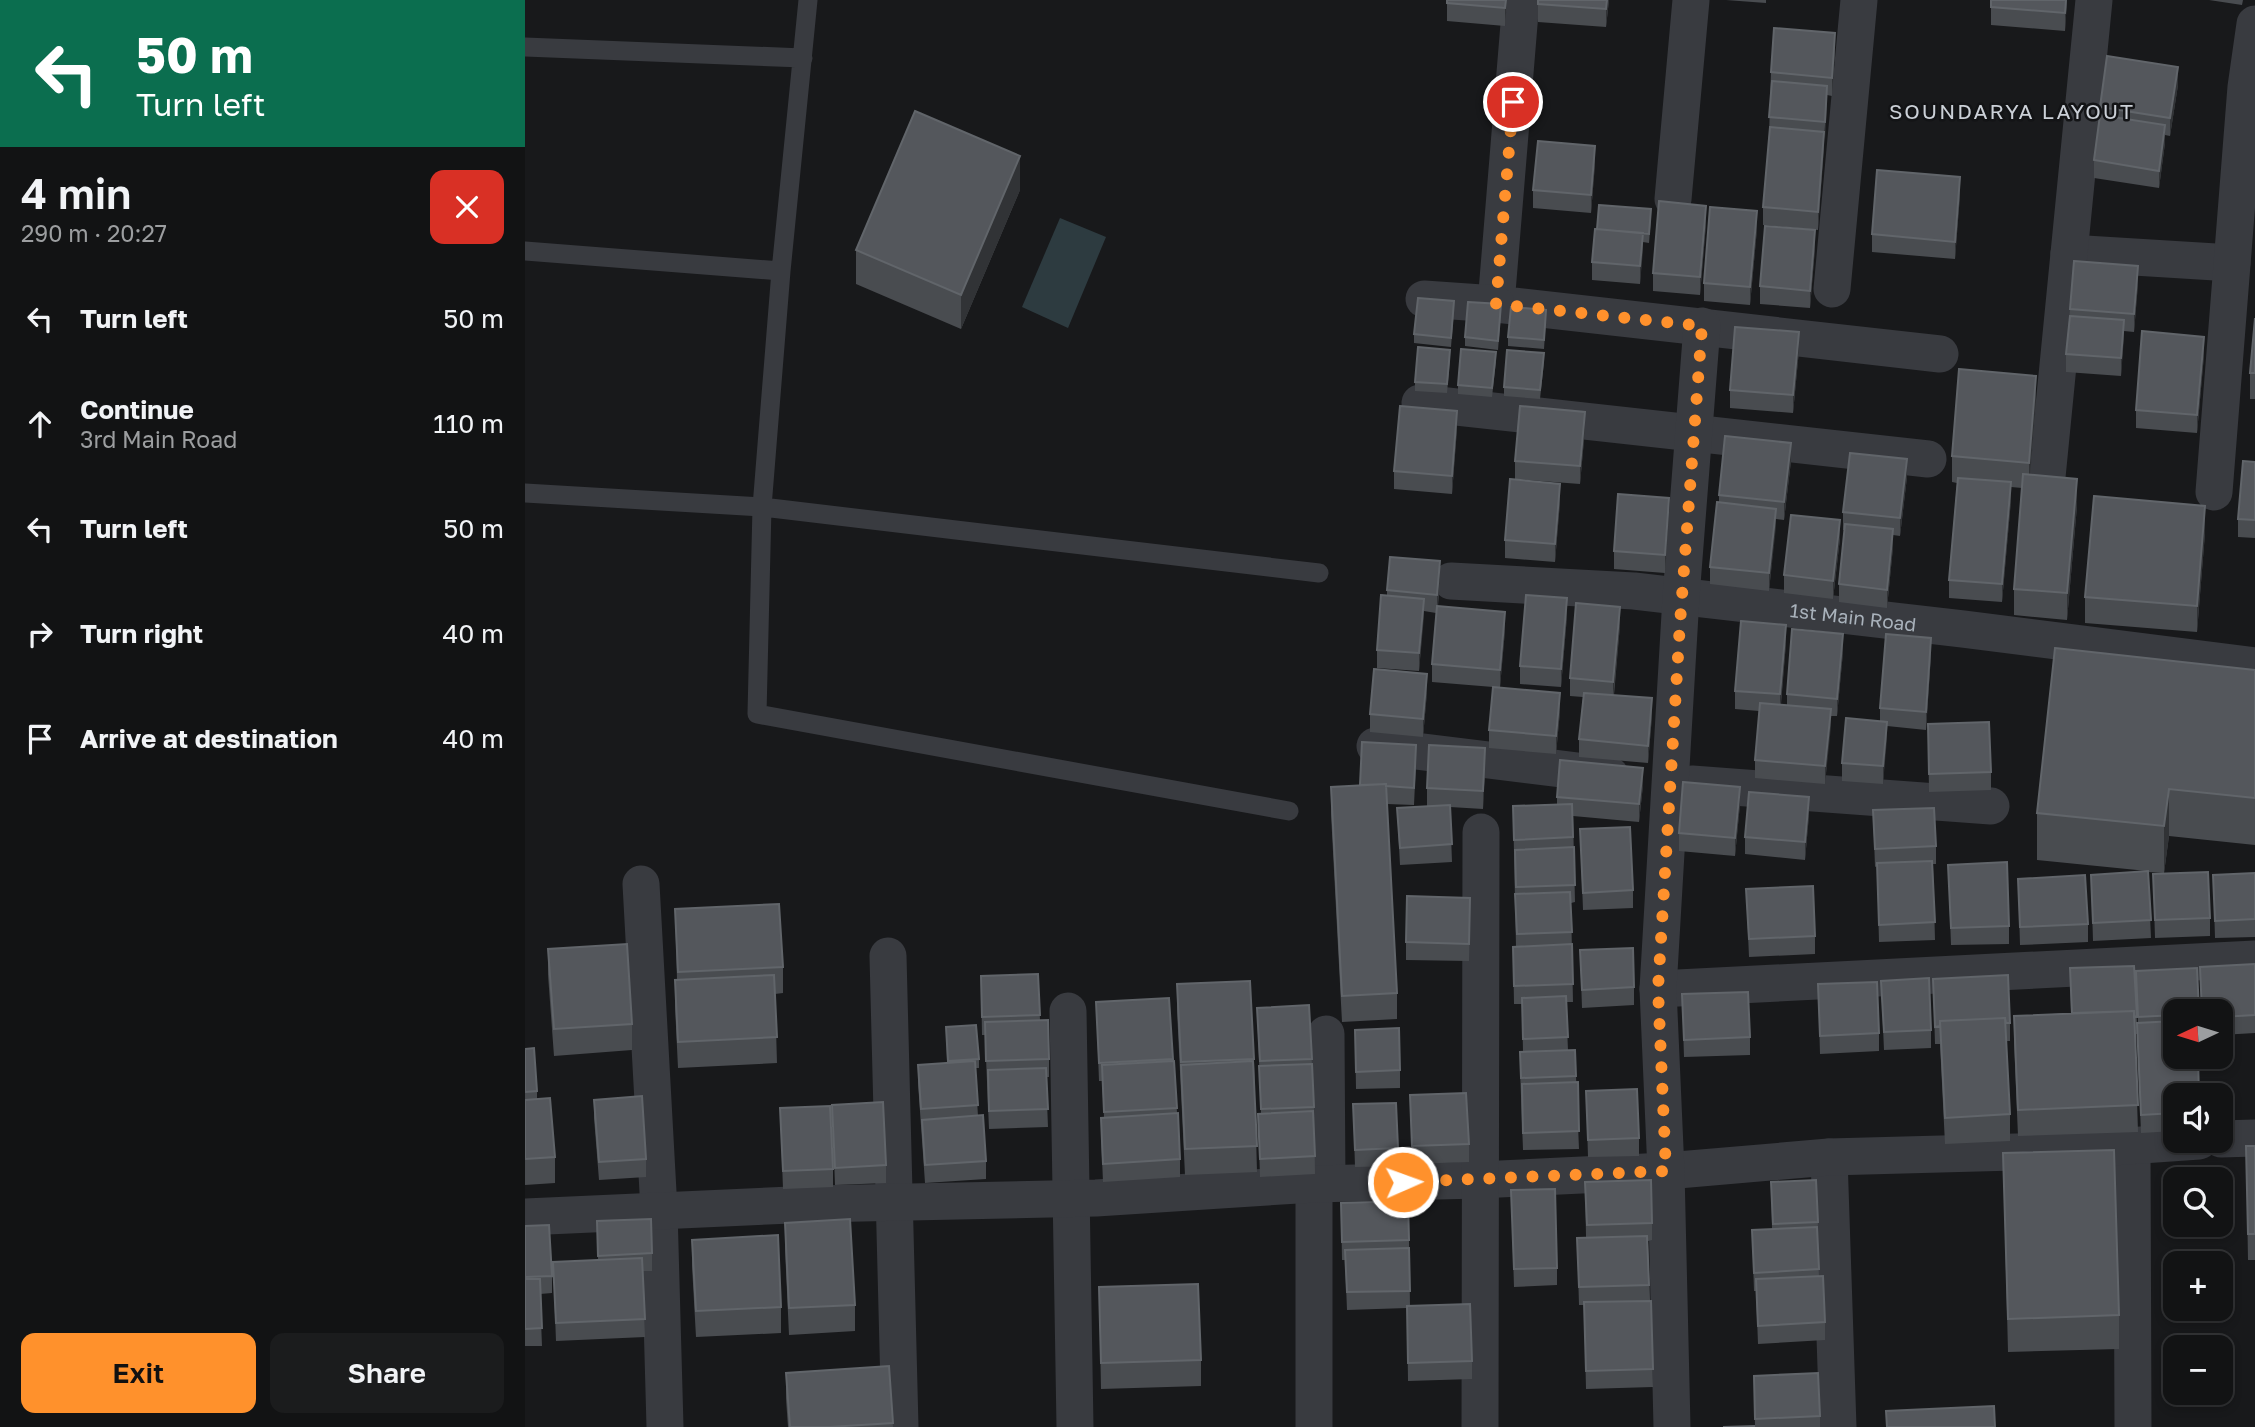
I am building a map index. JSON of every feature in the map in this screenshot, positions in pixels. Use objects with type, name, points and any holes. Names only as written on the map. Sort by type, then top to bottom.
[{"type":"street","points":[[1496,304],[1521,0]]},
{"type":"street","points":[[1673,200],[1691,0]]},
{"type":"street","points":[[1832,289],[1859,0]]},
{"type":"street","points":[[2047,477],[2094,0]]},
{"type":"street","points":[[2214,492],[2246,87],[2255,24]]},
{"type":"street","points":[[2069,253],[2232,263]]},
{"type":"street","points":[[1424,299],[1496,304],[1940,354]]},
{"type":"street","points":[[1672,1427],[1666,1171],[1658,989],[1702,326]]},
{"type":"street","points":[[1420,403],[1928,459]]},
{"type":"street","name":"1st Main Road","points":[[1451,581],[1682,597],[2255,666]]},
{"type":"street","points":[[1375,746],[1670,782],[1991,806]]},
{"type":"street","points":[[1480,1427],[1481,832]]},
{"type":"street","points":[[641,884],[659,1210],[665,1427]]},
{"type":"street","points":[[888,956],[900,1427]]},
{"type":"street","points":[[1658,989],[2255,959]]},
{"type":"street","points":[[1067,1011],[1075,1427]]},
{"type":"street","points":[[1314,1427],[1326,1034]]},
{"type":"street","points":[[2233,1139],[2255,1138]]},
{"type":"street","points":[[525,1217],[659,1210],[1072,1198],[1321,1184],[1479,1180],[1666,1171],[1829,1157],[2163,1144]]},
{"type":"street","points":[[2132,1147],[2133,1427]]},
{"type":"street","points":[[1829,1157],[1838,1427]]},
{"type":"lane","points":[[808,0],[781,271],[762,507],[757,714],[1289,811]]},
{"type":"lane","points":[[525,47],[803,58]]},
{"type":"lane","points":[[525,251],[781,271]]},
{"type":"lane","points":[[525,493],[762,507],[1319,573]]},
{"type":"shaded area","points":[[1060,218],[1106,237],[1068,328],[1022,307]]},
{"type":"building","points":[[1447,0],[1506,0],[1505,8],[1447,3]]},
{"type":"building","points":[[1538,0],[1607,0],[1606,9],[1538,4]]},
{"type":"building","points":[[1991,0],[2066,0],[2065,13],[1991,7]]},
{"type":"building","points":[[1774,28],[1835,33],[1832,78],[1771,72]]},
{"type":"building","points":[[2107,56],[2178,67],[2170,118],[2100,107]]},
{"type":"building","points":[[1772,81],[1827,86],[1825,122],[1769,117]]},
{"type":"building","points":[[915,111],[1020,156],[961,295],[856,250]]},
{"type":"building","points":[[2100,115],[2165,125],[2159,171],[2094,160]]},
{"type":"building","points":[[1770,127],[1824,132],[1818,212],[1763,207]]},
{"type":"building","points":[[1538,141],[1595,146],[1591,195],[1533,190]]},
{"type":"building","points":[[1877,170],[1960,177],[1955,242],[1872,234]]},
{"type":"building","points":[[1659,201],[1706,206],[1700,277],[1653,273]]},
{"type":"building","points":[[1599,205],[1651,209],[1649,234],[1597,229]]},
{"type":"building","points":[[1710,207],[1757,211],[1750,287],[1704,283]]},
{"type":"building","points":[[1765,226],[1815,230],[1810,291],[1760,286]]},
{"type":"building","points":[[1595,229],[1643,233],[1640,266],[1592,262]]},
{"type":"building","points":[[2074,261],[2138,266],[2134,314],[2070,309]]},
{"type":"building","points":[[1418,298],[1454,301],[1451,338],[1414,334]]},
{"type":"building","points":[[1468,302],[1501,304],[1498,341],[1465,337]]},
{"type":"building","points":[[1511,307],[1546,310],[1544,340],[1508,337]]},
{"type":"building","points":[[2070,316],[2124,320],[2121,358],[2066,354]]},
{"type":"building","points":[[2255,318],[2255,373],[2250,373]]},
{"type":"building","points":[[1735,327],[1799,332],[1793,395],[1730,390]]},
{"type":"building","points":[[2142,331],[2204,337],[2197,415],[2136,410]]},
{"type":"building","points":[[1418,347],[1450,350],[1447,384],[1415,382]]},
{"type":"building","points":[[1461,349],[1496,352],[1492,388],[1458,385]]},
{"type":"building","points":[[1507,350],[1544,353],[1540,390],[1504,387]]},
{"type":"building","points":[[1959,369],[2036,376],[2029,463],[1952,456]]},
{"type":"building","points":[[1400,406],[1457,411],[1452,476],[1394,471]]},
{"type":"building","points":[[1520,406],[1585,412],[1580,466],[1515,461]]},
{"type":"building","points":[[1725,436],[1791,443],[1784,502],[1719,495]]},
{"type":"building","points":[[1850,453],[1907,459],[1900,518],[1843,512]]},
{"type":"building","points":[[2243,461],[2255,462],[2255,520],[2238,519]]},
{"type":"building","points":[[2023,474],[2077,479],[2067,593],[2014,589]]},
{"type":"building","points":[[1958,478],[2011,482],[2002,584],[1949,580]]},
{"type":"building","points":[[1510,479],[1560,484],[1555,544],[1505,540]]},
{"type":"building","points":[[1618,494],[1669,498],[1665,555],[1614,551]]},
{"type":"building","points":[[2094,496],[2205,506],[2197,606],[2085,597]]},
{"type":"building","points":[[1717,502],[1776,509],[1769,573],[1710,567]]},
{"type":"building","points":[[1791,515],[1840,520],[1833,581],[1784,575]]},
{"type":"building","points":[[1845,524],[1893,529],[1887,590],[1839,584]]},
{"type":"building","points":[[1390,557],[1440,561],[1437,595],[1387,590]]},
{"type":"building","points":[[1381,595],[1424,599],[1419,653],[1377,650]]},
{"type":"building","points":[[1526,595],[1567,598],[1561,669],[1520,666]]},
{"type":"building","points":[[1576,603],[1620,607],[1613,682],[1570,678]]},
{"type":"building","points":[[1437,606],[1505,612],[1500,670],[1432,664]]},
{"type":"building","points":[[1741,621],[1786,625],[1780,694],[1735,691]]},
{"type":"building","points":[[1792,629],[1843,634],[1837,699],[1787,694]]},
{"type":"building","points":[[1886,634],[1931,638],[1926,712],[1880,708]]},
{"type":"building","points":[[2055,648],[2255,670],[2255,798],[2169,789],[2164,826],[2037,813]]},
{"type":"building","points":[[1374,669],[1427,674],[1423,719],[1370,714]]},
{"type":"building","points":[[1493,687],[1560,693],[1556,736],[1489,730]]},
{"type":"building","points":[[1584,693],[1652,698],[1648,746],[1579,739]]},
{"type":"building","points":[[1760,703],[1831,709],[1825,766],[1755,760]]},
{"type":"building","points":[[1846,718],[1887,722],[1883,766],[1842,763]]},
{"type":"building","points":[[1989,722],[1991,772],[1929,774],[1928,724]]},
{"type":"building","points":[[1362,742],[1416,745],[1414,788],[1386,784],[1360,785]]},
{"type":"building","points":[[1429,745],[1485,748],[1483,791],[1427,788]]},
{"type":"building","points":[[1560,760],[1643,768],[1639,804],[1557,797]]},
{"type":"building","points":[[1683,782],[1740,787],[1735,838],[1679,833]]},
{"type":"building","points":[[1386,784],[1397,993],[1342,996],[1331,787]]},
{"type":"building","points":[[1749,792],[1809,797],[1805,842],[1745,837]]},
{"type":"building","points":[[1572,804],[1573,837],[1514,840],[1513,806]]},
{"type":"building","points":[[1450,805],[1452,844],[1400,848],[1397,808]]},
{"type":"building","points":[[1934,808],[1936,846],[1875,849],[1873,810]]},
{"type":"building","points":[[1630,827],[1633,890],[1583,893],[1580,829]]},
{"type":"building","points":[[1574,847],[1575,885],[1516,887],[1515,850]]},
{"type":"building","points":[[1932,861],[1935,922],[1879,925],[1877,863]]},
{"type":"building","points":[[2007,862],[2009,926],[1951,928],[1948,865]]},
{"type":"building","points":[[2148,871],[2151,920],[2093,923],[2091,875]]},
{"type":"building","points":[[2208,872],[2210,918],[2155,920],[2153,874]]},
{"type":"building","points":[[2255,873],[2255,919],[2215,921],[2213,875]]},
{"type":"building","points":[[2085,875],[2088,924],[2020,927],[2018,879]]},
{"type":"building","points":[[1813,886],[1815,936],[1749,939],[1746,889]]},
{"type":"building","points":[[1570,892],[1572,932],[1517,934],[1515,894]]},
{"type":"building","points":[[1407,896],[1470,898],[1469,944],[1406,942]]},
{"type":"building","points":[[779,904],[783,967],[678,972],[675,909]]},
{"type":"building","points":[[627,944],[632,1024],[554,1029],[548,949]]},
{"type":"building","points":[[1572,944],[1573,984],[1514,986],[1513,947]]},
{"type":"building","points":[[1633,948],[1634,987],[1582,990],[1580,950]]},
{"type":"building","points":[[2255,964],[2255,1015],[2233,1016],[2233,999],[2201,999],[2200,967]]},
{"type":"building","points":[[2134,966],[2137,1016],[2134,1017],[2134,1011],[2072,1013],[2070,968]]},
{"type":"building","points":[[2197,968],[2198,999],[2163,999],[2163,1016],[2138,1017],[2136,971]]},
{"type":"building","points":[[1038,974],[1040,1015],[982,1017],[981,976]]},
{"type":"building","points":[[774,975],[777,1037],[678,1042],[675,980]]},
{"type":"building","points":[[2008,975],[2010,1023],[2006,1023],[2005,1018],[1940,1021],[1940,1026],[1935,1027],[1933,979]]},
{"type":"building","points":[[1929,978],[1931,1030],[1884,1032],[1881,981]]},
{"type":"building","points":[[1250,981],[1254,1059],[1181,1062],[1177,984]]},
{"type":"building","points":[[1877,982],[1879,1033],[1820,1036],[1818,984]]},
{"type":"building","points":[[1748,992],[1750,1037],[1684,1040],[1682,994]]},
{"type":"building","points":[[1566,996],[1568,1037],[1523,1039],[1522,998]]},
{"type":"building","points":[[1169,998],[1173,1059],[1099,1063],[1096,1002]]},
{"type":"building","points":[[1309,1005],[1312,1059],[1260,1061],[1257,1008]]},
{"type":"building","points":[[2134,1011],[2138,1105],[2018,1110],[2014,1016]]},
{"type":"building","points":[[2005,1018],[2010,1114],[1945,1118],[1940,1021]]},
{"type":"building","points":[[1048,1020],[1049,1059],[986,1061],[985,1022]]},
{"type":"building","points":[[2163,1022],[2163,1069],[2198,1069],[2199,1083],[2163,1083],[2163,1114],[2141,1115],[2137,1023]]},
{"type":"building","points":[[976,1025],[979,1059],[948,1061],[946,1027]]},
{"type":"building","points":[[1399,1028],[1400,1070],[1356,1072],[1355,1030]]},
{"type":"building","points":[[534,1048],[537,1091],[525,1092],[525,1049]]},
{"type":"building","points":[[1575,1050],[1576,1076],[1521,1078],[1520,1052]]},
{"type":"building","points":[[975,1061],[978,1105],[921,1109],[918,1065]]},
{"type":"building","points":[[1174,1061],[1177,1108],[1104,1112],[1102,1065]]},
{"type":"building","points":[[1253,1061],[1257,1146],[1185,1149],[1181,1065]]},
{"type":"building","points":[[1312,1064],[1314,1107],[1261,1109],[1259,1066]]},
{"type":"building","points":[[1046,1068],[1048,1109],[989,1111],[988,1070]]},
{"type":"building","points":[[1578,1082],[1579,1131],[1523,1133],[1522,1084]]},
{"type":"building","points":[[1637,1089],[1639,1138],[1588,1140],[1586,1091]]},
{"type":"building","points":[[1466,1093],[1469,1144],[1412,1146],[1410,1095]]},
{"type":"building","points":[[642,1096],[646,1159],[599,1162],[594,1100]]},
{"type":"building","points":[[550,1098],[555,1157],[525,1159],[525,1100]]},
{"type":"building","points":[[883,1102],[886,1165],[835,1168],[832,1105]]},
{"type":"building","points":[[1396,1103],[1398,1148],[1355,1150],[1353,1104]]},
{"type":"building","points":[[830,1106],[833,1169],[783,1171],[780,1108]]},
{"type":"building","points":[[1313,1111],[1315,1156],[1260,1159],[1258,1114]]},
{"type":"building","points":[[1178,1113],[1180,1159],[1103,1164],[1101,1118]]},
{"type":"building","points":[[983,1115],[986,1161],[925,1165],[922,1120]]},
{"type":"building","points":[[2246,1146],[2255,1146],[2255,1234],[2248,1234]]},
{"type":"building","points":[[2114,1150],[2119,1315],[2008,1319],[2003,1153]]},
{"type":"building","points":[[1651,1180],[1652,1223],[1587,1225],[1585,1182]]},
{"type":"building","points":[[1816,1180],[1818,1222],[1773,1224],[1771,1182]]},
{"type":"building","points":[[1555,1189],[1557,1268],[1514,1269],[1511,1190]]},
{"type":"building","points":[[1408,1201],[1409,1240],[1342,1242],[1341,1203]]},
{"type":"building","points":[[651,1219],[652,1253],[598,1256],[597,1221]]},
{"type":"building","points":[[850,1219],[855,1305],[789,1308],[785,1223]]},
{"type":"building","points":[[549,1225],[552,1276],[525,1277],[525,1226]]},
{"type":"building","points":[[1817,1227],[1819,1269],[1754,1273],[1752,1230]]},
{"type":"building","points":[[778,1235],[781,1307],[696,1311],[692,1240]]},
{"type":"building","points":[[1647,1236],[1649,1285],[1579,1287],[1577,1238]]},
{"type":"building","points":[[1409,1248],[1410,1291],[1347,1292],[1345,1250]]},
{"type":"building","points":[[642,1258],[645,1319],[556,1323],[553,1262]]},
{"type":"building","points":[[1823,1276],[1825,1322],[1758,1326],[1756,1279]]},
{"type":"building","points":[[525,1279],[540,1279],[542,1328],[525,1329]]},
{"type":"building","points":[[1198,1284],[1201,1360],[1101,1363],[1099,1287]]},
{"type":"building","points":[[1651,1301],[1653,1369],[1586,1371],[1584,1302]]},
{"type":"building","points":[[1470,1304],[1472,1361],[1408,1363],[1407,1306]]},
{"type":"building","points":[[889,1366],[893,1423],[790,1427],[786,1373]]},
{"type":"building","points":[[1818,1373],[1820,1416],[1755,1419],[1754,1376]]},
{"type":"building","points":[[1994,1406],[1995,1427],[1887,1427],[1886,1411]]},
{"type":"district","name":"SOUNDARYA LAYOUT","points":[[2012,111]]},
{"type":"route","points":[[1403,1182],[1666,1171],[1658,989],[1680,623],[1702,326],[1496,304],[1513,102]]}]
